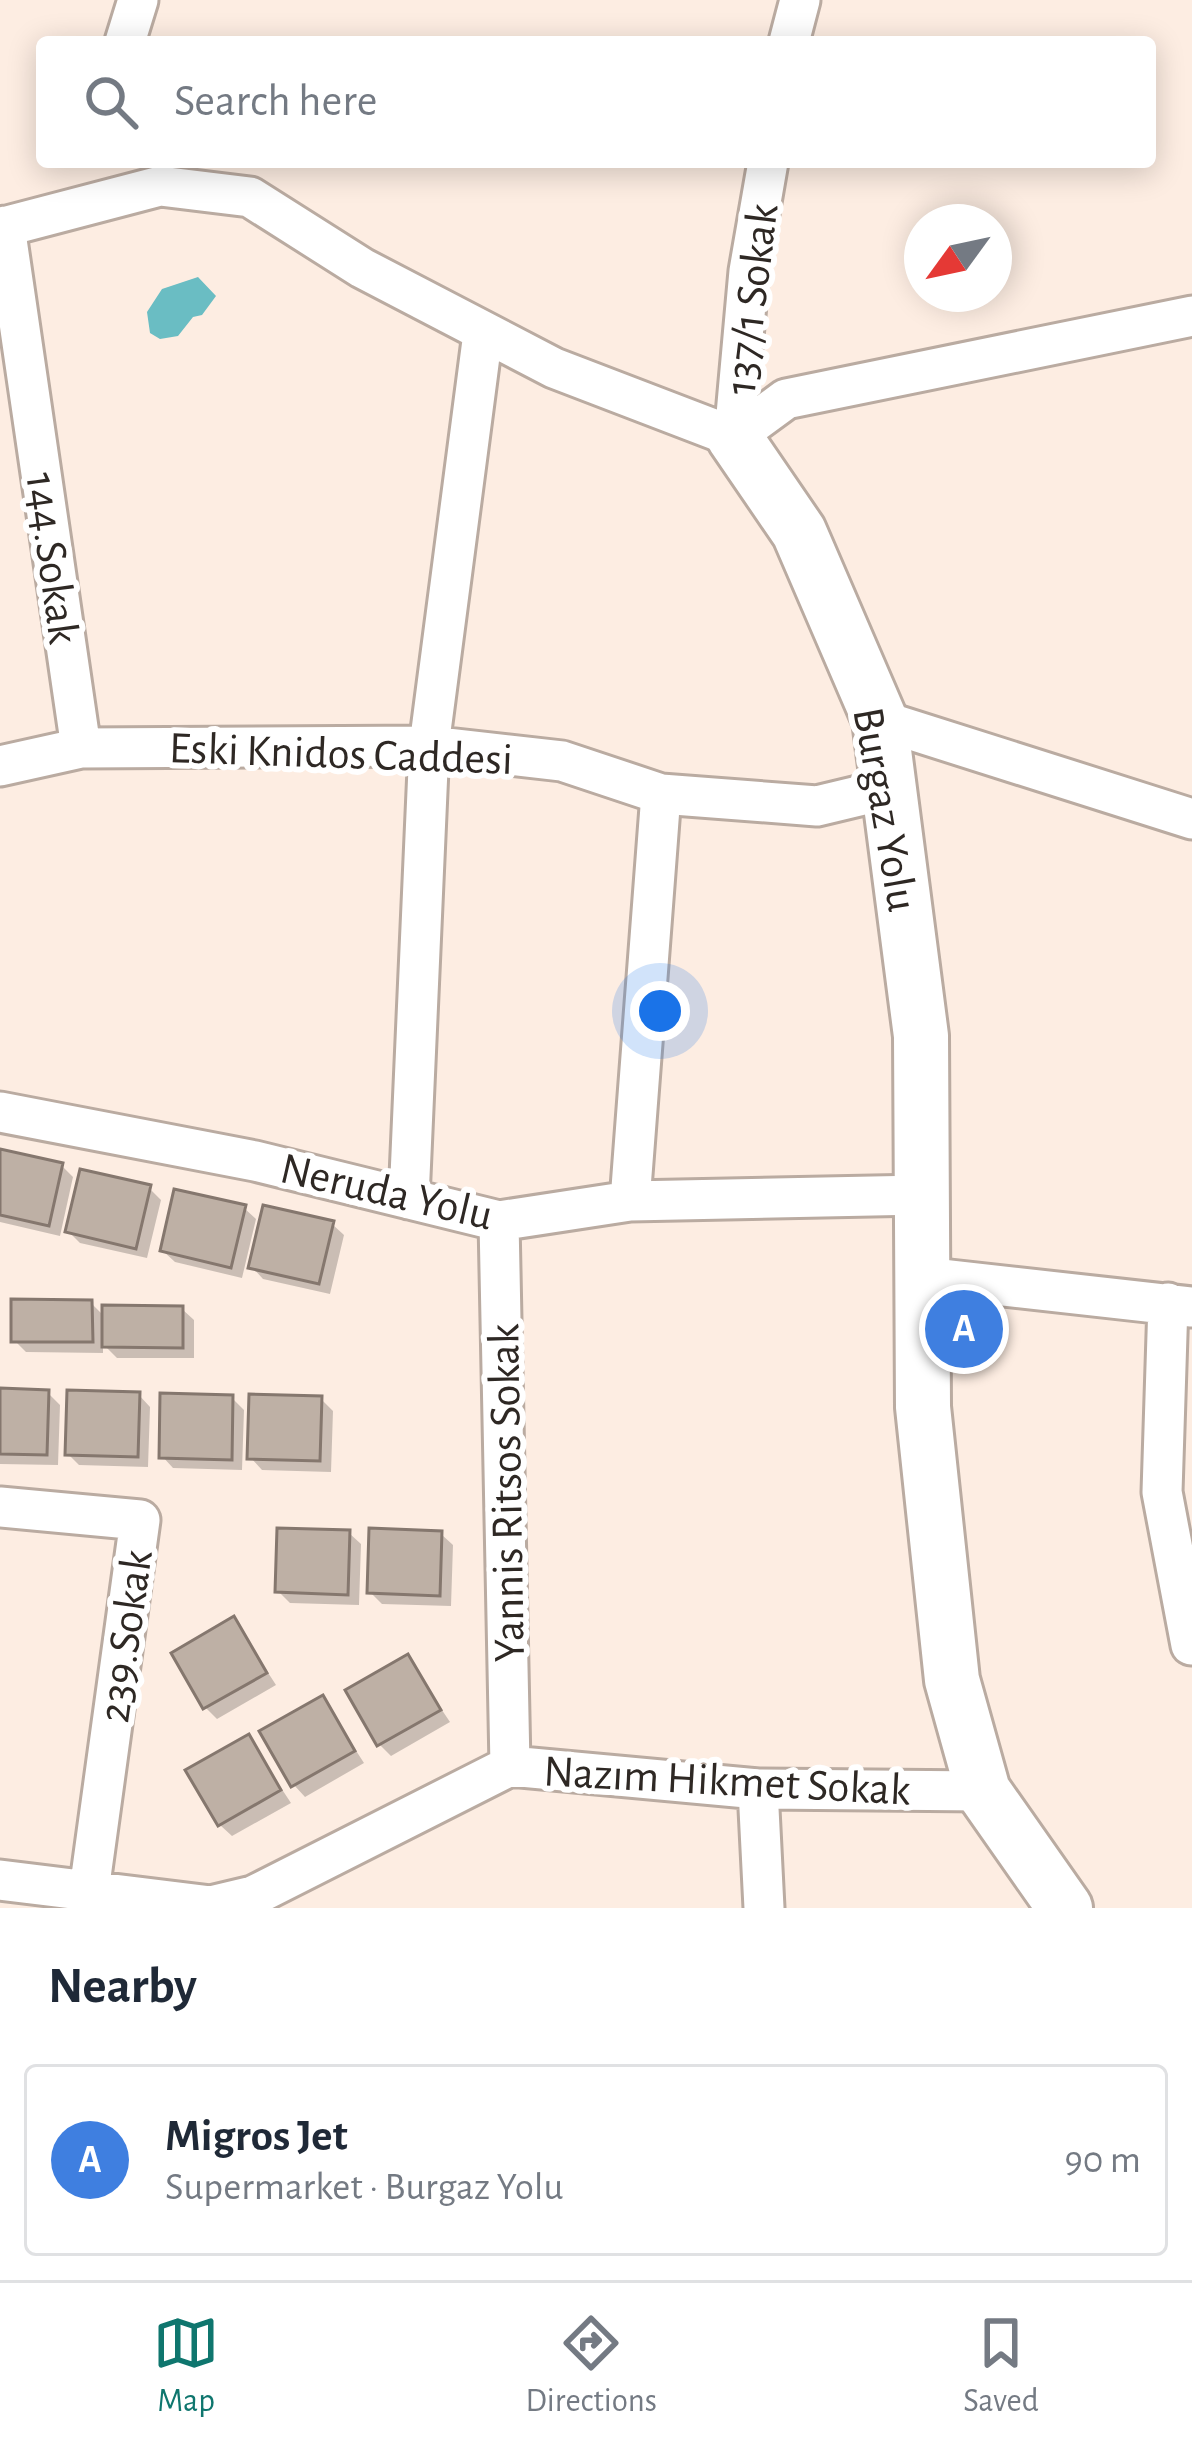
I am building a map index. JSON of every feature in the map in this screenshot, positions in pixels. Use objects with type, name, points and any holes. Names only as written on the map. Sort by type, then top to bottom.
[{"type":"street","points":[[127,36],[138,0]]},
{"type":"street","points":[[791,36],[800,0]]},
{"type":"street","name":"137/1 Sokak","points":[[734,437],[749,271],[767,168]]},
{"type":"street","points":[[2,227],[103,181],[250,197],[362,268],[554,368],[734,437],[786,400],[1192,316]]},
{"type":"street","name":"144.Sokak","points":[[2,227],[81,748]]},
{"type":"street","points":[[409,1199],[429,746],[484,333]]},
{"type":"street","name":"Burgaz Yolu","points":[[734,437],[800,532],[880,720],[921,1036],[923,1407],[952,1680],[983,1791],[1065,1908]]},
{"type":"street","points":[[880,720],[1192,818]]},
{"type":"street","name":"Eski Knidos Caddesi","points":[[0,766],[81,748],[429,746],[562,761],[661,794],[817,806],[892,788]]},
{"type":"street","points":[[630,1201],[661,794]]},
{"type":"street","name":"Neruda Yolu","points":[[0,1112],[255,1161],[499,1221],[630,1201],[922,1195]]},
{"type":"street","name":"Yannis Ritsos Sokak","points":[[499,1221],[510,1766]]},
{"type":"street","points":[[923,1277],[1180,1305],[1162,1492],[1191,1645]]},
{"type":"street","name":"239.Sokak","points":[[0,1507],[140,1520],[89,1891]]},
{"type":"street","name":"Nazım Hikmet Sokak","points":[[0,1880],[211,1907],[254,1896],[510,1766],[758,1789],[983,1791]]},
{"type":"street","points":[[758,1789],[764,1908]]},
{"type":"water","points":[[198,277],[216,296],[202,315],[193,317],[178,336],[160,339],[150,333],[147,312],[162,289]]},
{"type":"building","points":[[0,1149],[63,1163],[49,1226],[0,1215]]},
{"type":"building","points":[[80,1169],[151,1185],[136,1249],[65,1232]]},
{"type":"building","points":[[174,1189],[246,1205],[231,1268],[160,1251]]},
{"type":"building","points":[[263,1205],[334,1221],[319,1284],[248,1268]]},
{"type":"building","points":[[11,1299],[92,1300],[93,1342],[11,1342]]},
{"type":"building","points":[[102,1305],[183,1306],[183,1348],[102,1347]]},
{"type":"building","points":[[0,1388],[49,1390],[47,1455],[0,1454]]},
{"type":"building","points":[[67,1390],[140,1392],[138,1457],[65,1455]]},
{"type":"building","points":[[160,1393],[233,1395],[232,1460],[159,1458]]},
{"type":"building","points":[[249,1394],[322,1396],[320,1461],[247,1459]]},
{"type":"building","points":[[277,1528],[350,1530],[348,1595],[275,1592]]},
{"type":"building","points":[[369,1528],[442,1531],[440,1596],[367,1593]]},
{"type":"building","points":[[234,1616],[267,1673],[203,1709],[171,1653]]},
{"type":"building","points":[[408,1654],[441,1710],[377,1746],[345,1690]]},
{"type":"building","points":[[323,1695],[355,1751],[291,1787],[259,1731]]},
{"type":"building","points":[[249,1734],[281,1790],[218,1826],[185,1770]]},
{"type":"place","name":"Migros Jet","points":[[964,1329]]}]
